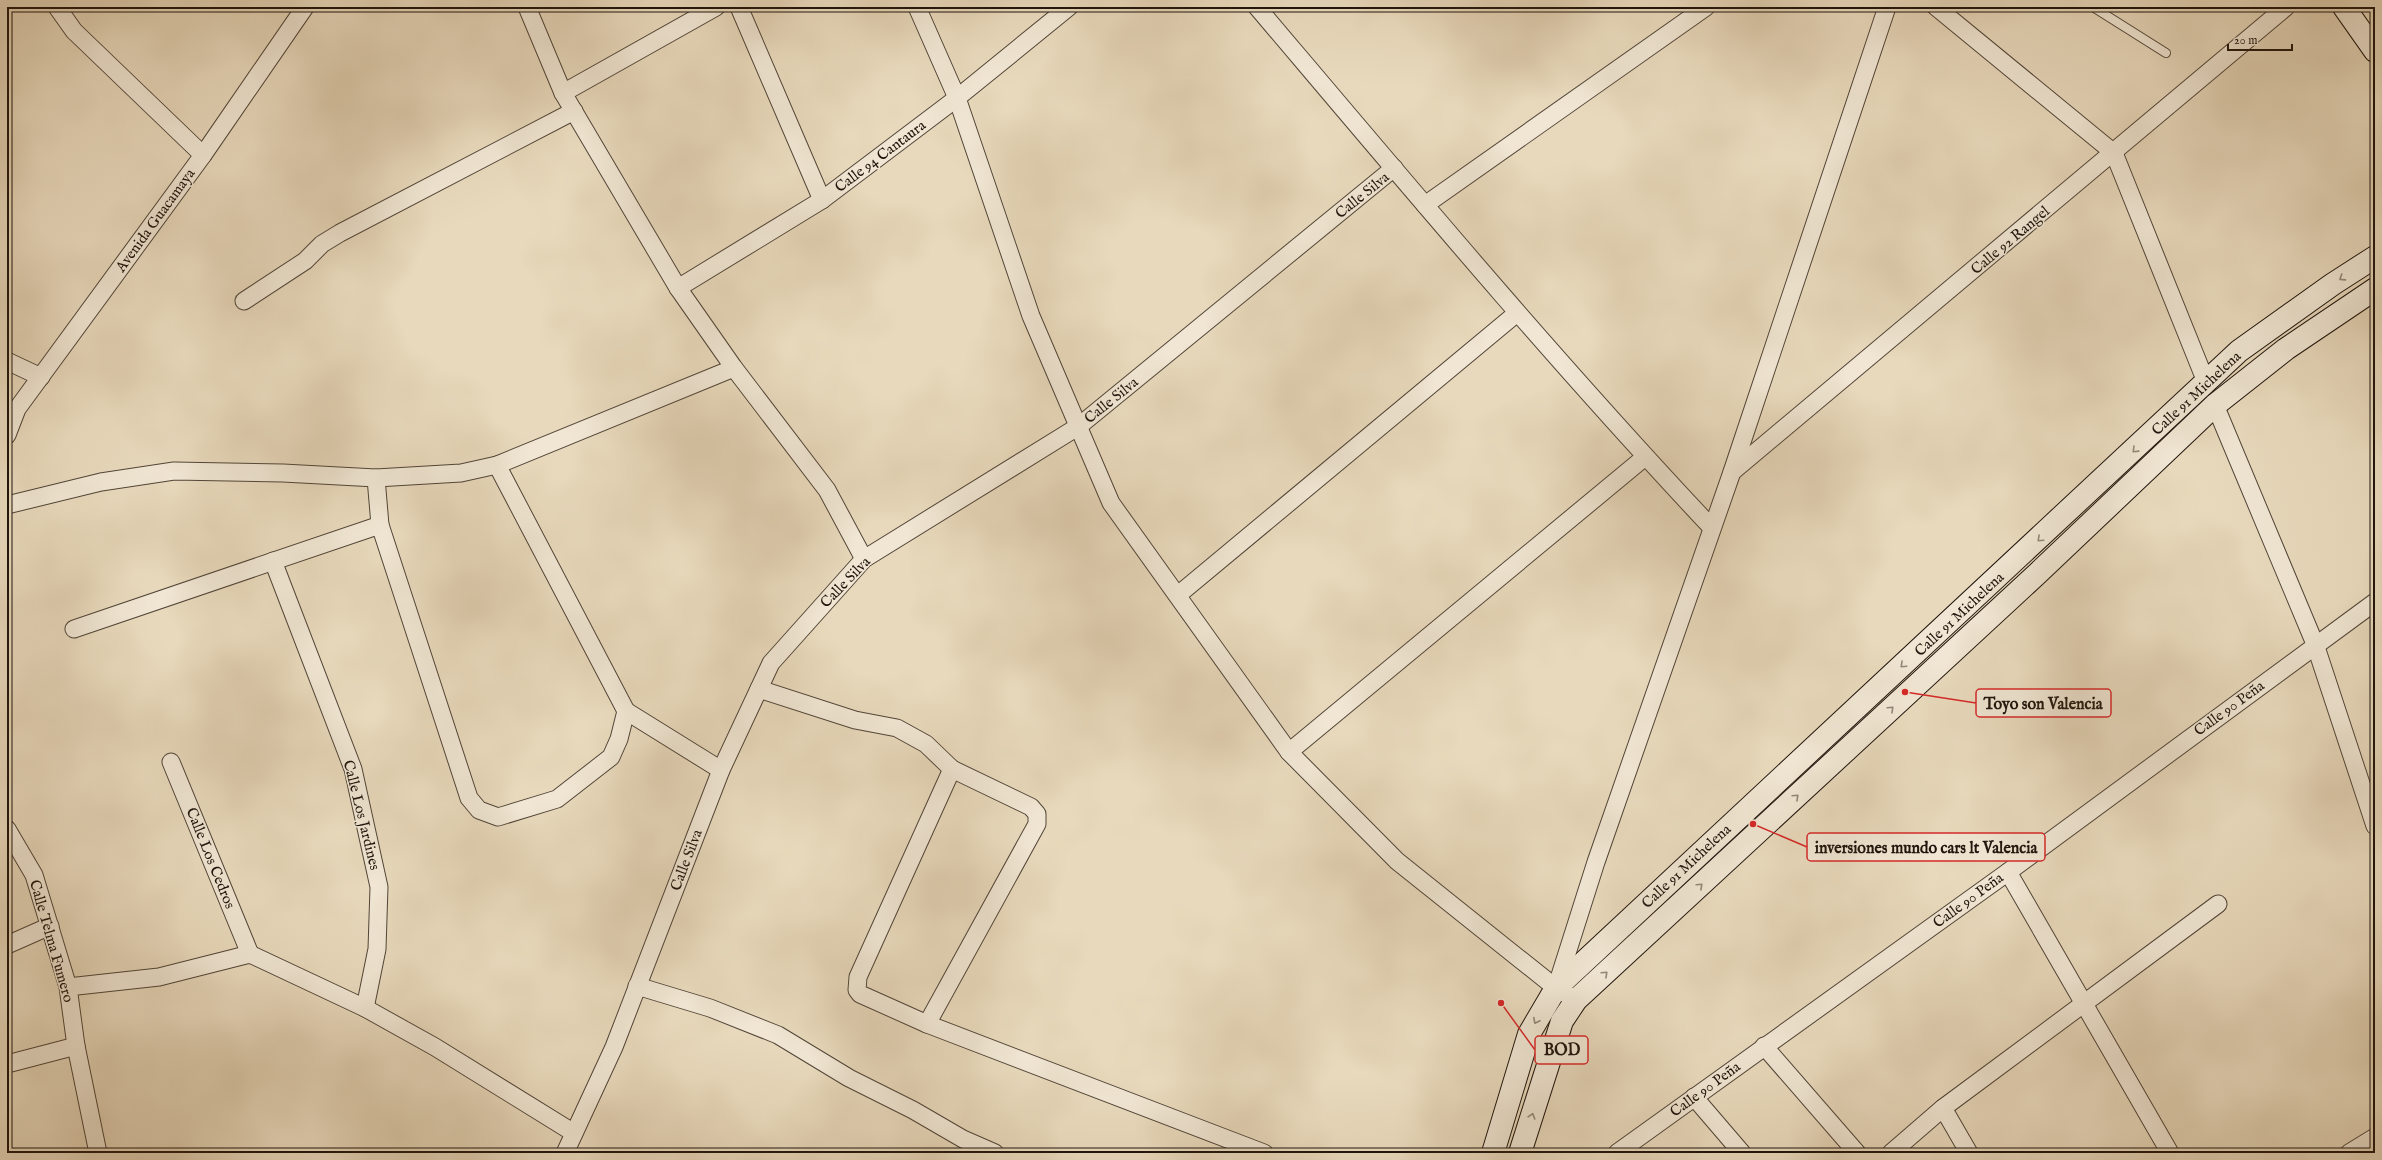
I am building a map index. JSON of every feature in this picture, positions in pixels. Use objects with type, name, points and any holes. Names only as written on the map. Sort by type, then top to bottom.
[{"type":"street","points":[[57,7],[74,31],[203,155]]},
{"type":"street","name":"Avenida Guacamaya","points":[[7,435],[17,409],[203,155],[306,7]]},
{"type":"street","points":[[527,7],[563,93],[678,288],[734,368],[827,490],[864,559]]},
{"type":"street","points":[[563,93],[716,7]]},
{"type":"street","points":[[739,7],[822,200]]},
{"type":"street","points":[[917,7],[957,98],[1031,316],[1111,503],[1289,752],[1397,861],[1556,988],[1576,1000]]},
{"type":"street","name":"Calle 94 Cantaura","points":[[678,288],[822,200],[957,98],[1069,7]]},
{"type":"street","points":[[1257,7],[1517,313],[1645,457],[1712,528]]},
{"type":"street","points":[[1425,205],[1706,7]]},
{"type":"street","points":[[1556,988],[1596,862],[1732,472],[1887,7]]},
{"type":"street","points":[[1936,7],[2114,153],[2206,382]]},
{"type":"street","name":"Calle 92 Rangel","points":[[1732,472],[2114,153],[2286,7]]},
{"type":"street","points":[[2344,7],[2375,52]]},
{"type":"street","points":[[244,301],[305,261],[322,244],[340,233],[574,111]]},
{"type":"street","name":"Calle Silva","points":[[565,1153],[614,1047],[720,770],[771,663],[864,559],[1079,426],[1394,168]]},
{"type":"street","name":"Calle 91 Michelena","points":[[1493,1153],[1529,1034],[1556,988],[2239,351],[2333,284],[2375,257]]},
{"type":"street","name":"Calle 91 Michelena","points":[[1520,1153],[1562,1021],[1576,1000],[2042,569],[2215,406],[2286,349],[2375,289]]},
{"type":"street","points":[[1178,595],[1517,313]]},
{"type":"street","points":[[7,361],[40,377]]},
{"type":"street","points":[[7,505],[101,482],[174,471],[283,473],[376,478],[461,473],[497,466],[734,368]]},
{"type":"street","points":[[2215,406],[2315,644],[2375,826]]},
{"type":"street","points":[[1289,752],[1645,457]]},
{"type":"street","points":[[497,466],[626,711],[720,770]]},
{"type":"street","points":[[376,478],[380,524],[469,798],[479,810],[498,817],[557,799],[611,757],[619,739],[626,711]]},
{"type":"street","points":[[74,629],[380,524]]},
{"type":"street","name":"Calle Los Jardines","points":[[273,561],[353,770],[379,887],[377,949],[365,1008]]},
{"type":"street","name":"Calle 90 Peña","points":[[1617,1153],[2008,872],[2315,644],[2375,602]]},
{"type":"street","points":[[759,689],[855,720],[897,728],[926,744],[952,769],[1031,807],[1037,814],[1037,824],[927,1024]]},
{"type":"street","name":"Calle Los Cedros","points":[[171,762],[250,954]]},
{"type":"street","points":[[952,769],[858,978],[857,990],[860,994],[927,1024],[1264,1153]]},
{"type":"street","name":"Calle Telma Fumero","points":[[7,829],[34,875],[68,986],[76,1046],[98,1153]]},
{"type":"street","points":[[2008,872],[2170,1153]]},
{"type":"street","points":[[1891,1153],[1943,1108],[2218,904]]},
{"type":"street","points":[[7,945],[50,926]]},
{"type":"street","points":[[68,986],[159,977],[250,954],[365,1008],[435,1047],[574,1134]]},
{"type":"street","points":[[638,986],[710,1008],[778,1035],[849,1078],[913,1110],[960,1146],[995,1153]]},
{"type":"street","points":[[7,1064],[76,1046]]},
{"type":"street","points":[[1764,1046],[1858,1153]]},
{"type":"street","points":[[1694,1097],[1742,1153]]},
{"type":"street","points":[[1943,1108],[1969,1153]]},
{"type":"street","points":[[2349,1153],[2375,1137]]},
{"type":"lane","points":[[2093,7],[2166,53]]},
{"type":"place","name":"Toyo son Valencia","points":[[1905,692]]},
{"type":"place","name":"inversiones mundo cars lt Valencia","points":[[1753,824]]},
{"type":"place","name":"BOD","points":[[1501,1003]]}]
